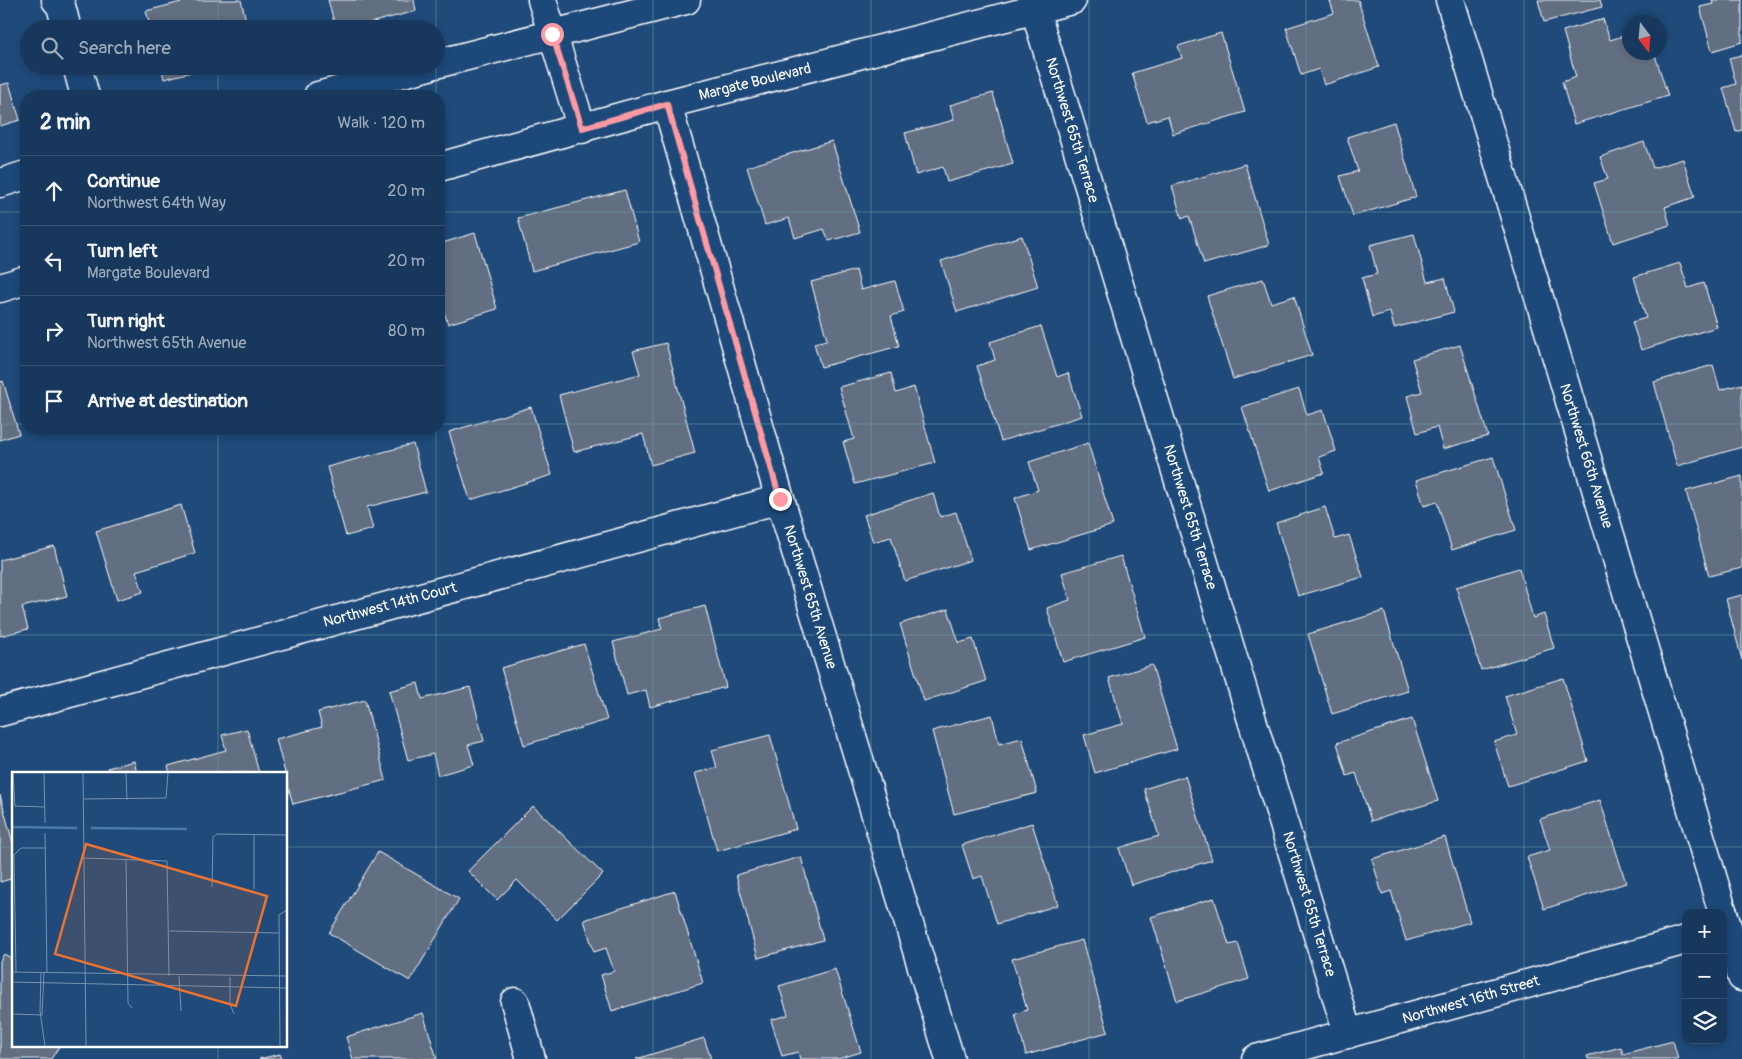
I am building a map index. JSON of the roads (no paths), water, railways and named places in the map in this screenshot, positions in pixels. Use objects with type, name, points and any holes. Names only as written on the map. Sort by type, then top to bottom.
[{"type":"street","points":[[56,0],[61,6],[65,20]]},
{"type":"street","points":[[542,0],[582,128]]},
{"type":"street","points":[[445,62],[686,0]]},
{"type":"street","name":"Margate Boulevard","points":[[445,165],[1033,5],[1072,0]]},
{"type":"street","name":"Northwest 66th Avenue","points":[[1450,0],[1720,909]]},
{"type":"street","name":"Northwest 65th Terrace","points":[[1033,5],[1348,1034]]},
{"type":"street","points":[[79,75],[83,90]]},
{"type":"street","points":[[340,90],[396,75]]},
{"type":"street","name":"Northwest 65th Avenue","points":[[667,104],[780,499],[950,1059]]},
{"type":"street","points":[[0,183],[20,177]]},
{"type":"street","points":[[0,288],[20,282]]},
{"type":"street","name":"Northwest 14th Court","points":[[0,712],[780,499]]},
{"type":"street","name":"Northwest 66th Avenue","points":[[1727,930],[1742,977]]},
{"type":"street","name":"Northwest 16th Street","points":[[1256,1059],[1682,941]]},
{"type":"street","points":[[515,1002],[531,1059]]}]
